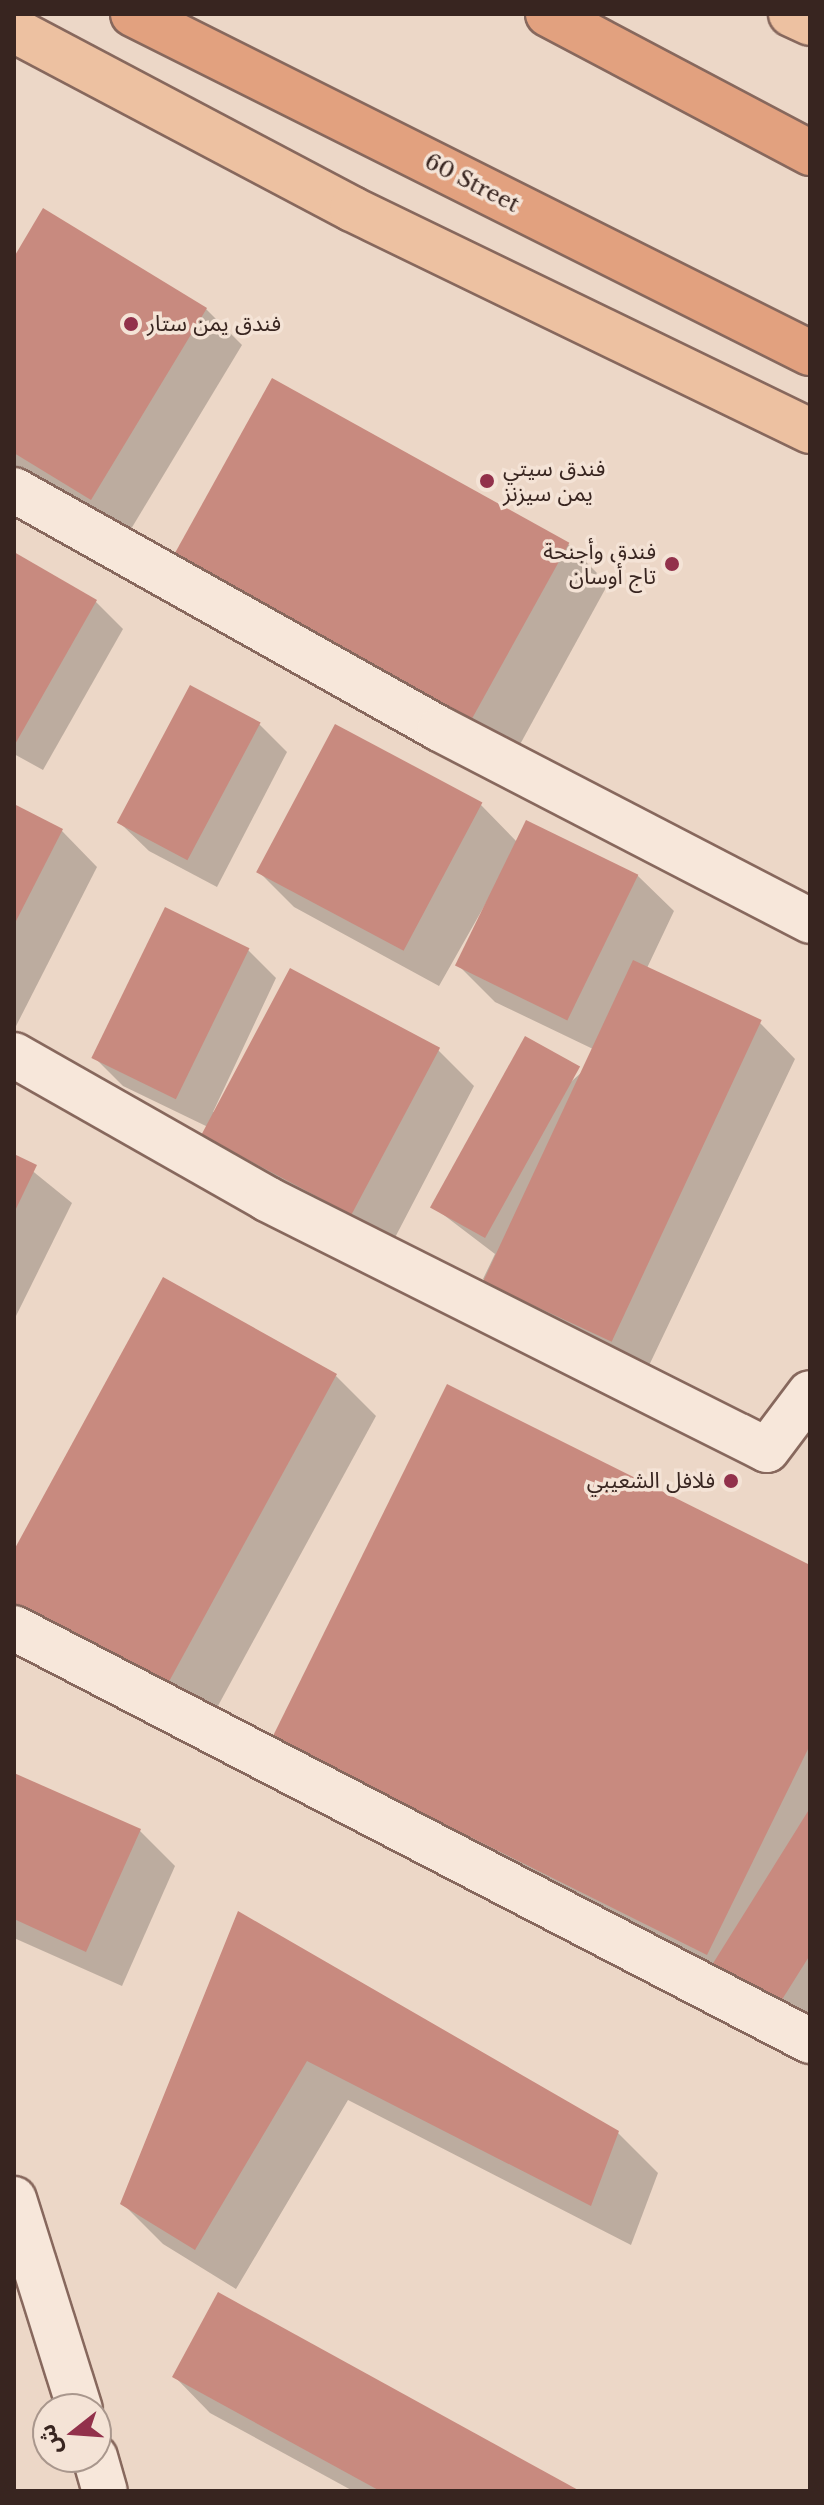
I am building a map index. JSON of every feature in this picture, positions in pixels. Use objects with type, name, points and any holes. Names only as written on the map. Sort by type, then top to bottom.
[{"type":"highway","name":"60 Street","points":[[133,14],[810,353]]},
{"type":"highway","points":[[548,14],[810,153]]},
{"type":"main road","points":[[791,14],[810,23]]},
{"type":"main road","points":[[14,30],[352,209],[810,431]]},
{"type":"street","points":[[14,490],[440,729],[810,921]]},
{"type":"street","points":[[14,1055],[267,1199],[767,1450],[810,1393]]},
{"type":"street","points":[[14,1628],[810,2041]]},
{"type":"street","points":[[14,2199],[75,2393]]},
{"type":"building","points":[[43,208],[207,308],[91,500],[14,453],[14,257]]},
{"type":"building","points":[[272,378],[569,543],[471,720],[174,556]]},
{"type":"building","points":[[14,552],[97,600],[14,746]]},
{"type":"building","points":[[190,685],[261,723],[187,860],[117,823]]},
{"type":"building","points":[[335,724],[482,802],[404,951],[256,872]]},
{"type":"building","points":[[14,804],[63,829],[14,925]]},
{"type":"building","points":[[526,820],[638,875],[567,1020],[455,966]]},
{"type":"building","points":[[165,907],[249,948],[176,1099],[91,1058]]},
{"type":"building","points":[[633,960],[762,1020],[612,1342],[483,1282]]},
{"type":"building","points":[[290,968],[440,1048],[351,1215],[201,1135]]},
{"type":"building","points":[[525,1036],[580,1067],[485,1238],[430,1207]]},
{"type":"building","points":[[14,1154],[37,1165],[14,1213]]},
{"type":"building","points":[[163,1277],[337,1374],[166,1687],[14,1604],[14,1550]]},
{"type":"building","points":[[447,1384],[810,1565],[810,1745],[707,1955],[272,1738]]},
{"type":"building","points":[[14,1773],[141,1829],[86,1952],[14,1919]]},
{"type":"building","points":[[810,1808],[810,1955],[778,2006],[712,1965]]},
{"type":"building","points":[[238,1911],[619,2131],[591,2206],[307,2061],[195,2250],[120,2204]]},
{"type":"building","points":[[218,2292],[580,2491],[380,2491],[172,2377]]},
{"type":"place","name":"فندق يمن ستار","points":[[131,324]]},
{"type":"place","name":"فندق سيتي يمن سيزنز","points":[[487,481]]},
{"type":"place","name":"فندق وأجنحة تاج أوسان","points":[[672,564]]},
{"type":"place","name":"فلافل الشعيبي","points":[[731,1481]]}]
